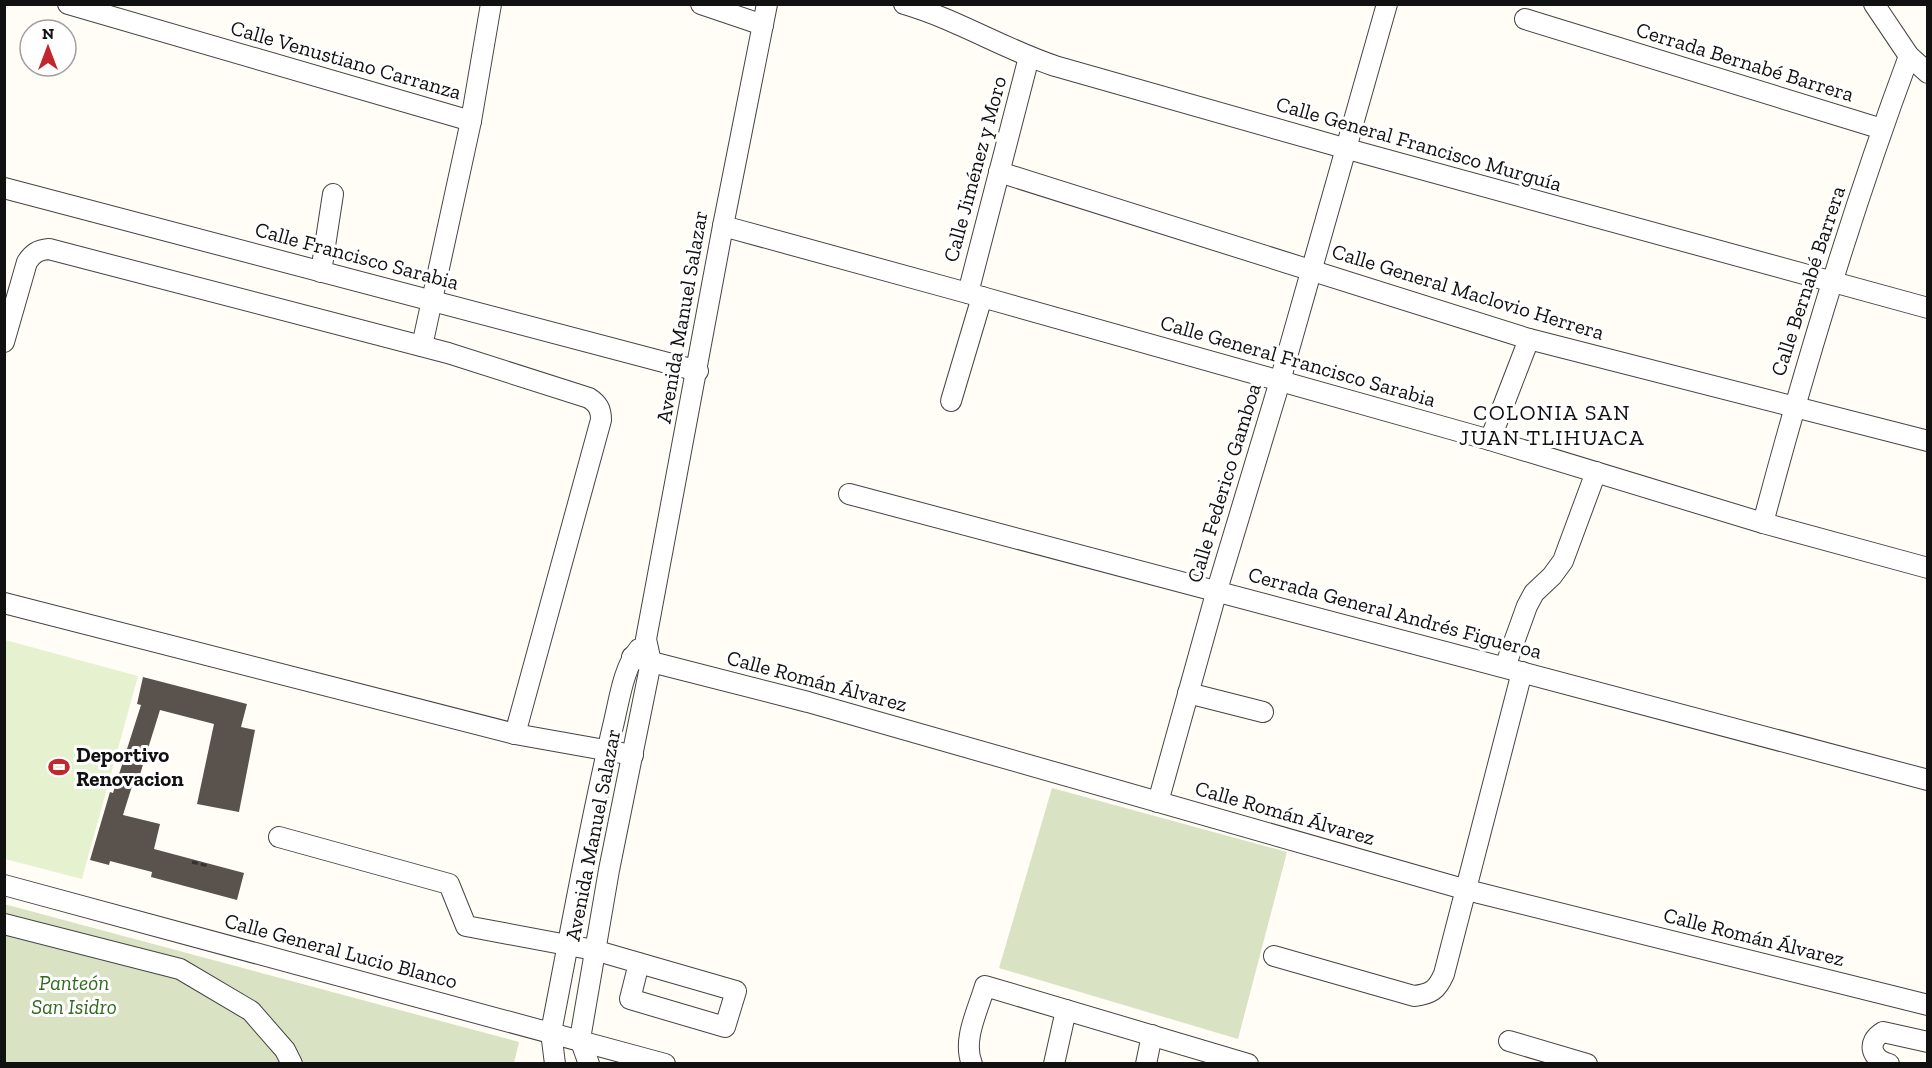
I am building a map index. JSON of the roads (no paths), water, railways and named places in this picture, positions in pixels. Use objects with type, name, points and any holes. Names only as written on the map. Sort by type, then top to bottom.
[{"type":"street","name":"Calle Venustiano Carranza","points":[[68,4],[471,121]]},
{"type":"street","points":[[422,346],[471,121],[491,4]]},
{"type":"street","points":[[700,4],[763,25]]},
{"type":"street","name":"Avenida Manuel Salazar","points":[[555,1064],[551,1032],[568,946],[608,751],[646,639],[767,4]]},
{"type":"street","name":"Calle General Francisco Murguía","points":[[904,4],[929,8],[1029,57],[1344,148],[1928,308]]},
{"type":"street","name":"Calle Federico Gamboa","points":[[1158,802],[1387,4]]},
{"type":"street","points":[[1874,4],[1909,56],[1928,73]]},
{"type":"street","name":"Cerrada Bernabé Barrera","points":[[1525,20],[1882,129]]},
{"type":"street","name":"Calle Bernabé Barrera","points":[[1763,523],[1794,406],[1831,282],[1909,56]]},
{"type":"street","name":"Calle Jiménez y Moro","points":[[951,401],[999,172],[1029,57]]},
{"type":"street","name":"Calle General Maclovio Herrera","points":[[999,172],[1529,339],[1928,441]]},
{"type":"street","name":"Calle Francisco Sarabia","points":[[4,188],[698,371]]},
{"type":"street","points":[[321,272],[333,194]]},
{"type":"street","name":"Calle General Francisco Sarabia","points":[[723,226],[1490,440],[1763,523],[1928,568]]},
{"type":"street","points":[[4,342],[27,262],[32,254],[49,249],[422,346],[590,398],[597,403],[601,411],[601,420],[515,734]]},
{"type":"street","points":[[1490,440],[1529,339]]},
{"type":"street","points":[[1274,956],[1414,996],[1428,994],[1438,987],[1444,974],[1467,890],[1513,670],[1534,592],[1552,576],[1563,561],[1596,472]]},
{"type":"street","name":"Cerrada General Andrés Figueroa","points":[[849,494],[1928,780]]},
{"type":"street","points":[[4,603],[515,734],[633,755]]},
{"type":"street","name":"Avenida Manuel Salazar","points":[[580,1040],[594,950],[633,755],[641,659]]},
{"type":"street","name":"Calle Román Álvarez","points":[[641,659],[808,702],[1467,890],[1928,1005]]},
{"type":"street","points":[[1188,693],[1263,712]]},
{"type":"street","points":[[279,837],[449,884],[466,926],[594,950],[736,991],[725,1027],[630,999],[639,963]]},
{"type":"street","points":[[585,865],[609,870]]},
{"type":"street","name":"Calle General Lucio Blanco","points":[[4,885],[665,1064]]},
{"type":"street","points":[[4,924],[180,969],[251,1011],[285,1050],[292,1064]]},
{"type":"street","points":[[972,1064],[968,1041],[985,986],[1242,1063]]},
{"type":"street","points":[[1054,1064],[1066,1010]]},
{"type":"street","points":[[1889,1064],[1876,1058],[1873,1052],[1877,1035],[1883,1032],[1928,1042]]},
{"type":"street","points":[[1146,1064],[1152,1035]]},
{"type":"street","points":[[580,1040],[589,1064]]},
{"type":"street","points":[[1509,1041],[1587,1064]]},
{"type":"place","name":"Deportivo Renovacion","points":[[59,767]]},
{"type":"district","name":"COLONIA SAN JUAN TLIHUACA","points":[[1552,425]]},
{"type":"park label","name":"Panteón San Isidro","points":[[74,995]]}]
